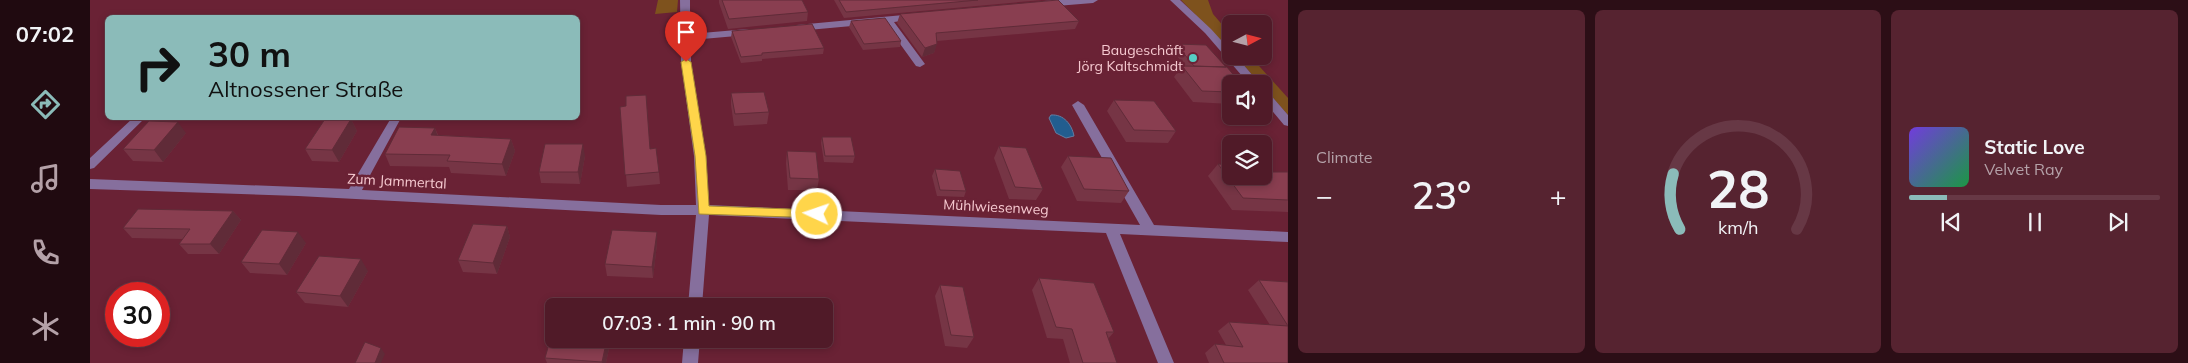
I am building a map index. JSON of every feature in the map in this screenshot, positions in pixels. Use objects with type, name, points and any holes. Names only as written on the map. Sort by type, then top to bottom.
[{"type":"street","points":[[685,0],[686,62],[700,156],[703,210],[696,298]]},
{"type":"street","points":[[1034,5],[1093,0]]},
{"type":"street","points":[[1175,0],[1208,31],[1247,75]]},
{"type":"street","points":[[783,29],[926,16]]},
{"type":"street","points":[[888,20],[920,64]]},
{"type":"street","points":[[685,37],[756,32]]},
{"type":"street","points":[[1272,103],[1288,122]]},
{"type":"street","points":[[1078,105],[1150,231]]},
{"type":"street","points":[[90,165],[137,120]]},
{"type":"street","points":[[352,194],[395,120]]},
{"type":"street","name":"Zum Jammertal","points":[[90,184],[352,194],[661,210],[703,210]]},
{"type":"street","name":"Mühlwiesenweg","points":[[703,210],[738,210],[1288,237]]},
{"type":"street","points":[[1111,229],[1166,363]]},
{"type":"street","points":[[690,363],[691,348]]},
{"type":"shaded area","points":[[658,0],[678,0],[677,12],[655,14]]},
{"type":"shaded area","points":[[1181,0],[1208,0],[1213,14],[1222,24],[1222,42]]},
{"type":"shaded area","points":[[1244,65],[1258,65],[1267,75],[1252,75]]},
{"type":"shaded area","points":[[1272,80],[1288,98],[1288,115],[1272,97]]},
{"type":"water","points":[[1051,115],[1060,116],[1067,121],[1074,136],[1066,138],[1056,133],[1049,118]]},
{"type":"building","points":[[722,0],[802,0],[808,12],[729,19]]},
{"type":"building","points":[[839,0],[978,0],[846,12]]},
{"type":"building","points":[[1058,0],[1079,21],[936,33],[937,44],[925,48],[900,14]]},
{"type":"building","points":[[885,18],[901,41],[864,44],[851,21]]},
{"type":"building","points":[[812,24],[824,48],[762,53],[762,55],[741,57],[732,31]]},
{"type":"building","points":[[1176,44],[1206,45],[1222,65],[1226,67],[1194,66]]},
{"type":"building","points":[[1182,66],[1227,67],[1234,75],[1222,75],[1222,92],[1202,91]]},
{"type":"building","points":[[764,92],[769,112],[735,114],[731,93]]},
{"type":"building","points":[[646,95],[650,149],[656,148],[659,172],[625,175],[620,107],[626,106],[626,96]]},
{"type":"building","points":[[1114,100],[1154,101],[1176,131],[1134,130]]},
{"type":"building","points":[[324,120],[350,120],[332,150],[305,149]]},
{"type":"building","points":[[149,121],[178,122],[154,150],[123,149]]},
{"type":"building","points":[[399,127],[435,128],[431,135],[511,139],[502,164],[447,161],[450,155],[385,154]]},
{"type":"building","points":[[822,137],[851,137],[855,156],[825,156]]},
{"type":"building","points":[[545,144],[583,144],[578,172],[539,172]]},
{"type":"building","points":[[999,146],[1026,148],[1043,189],[1015,187]]},
{"type":"building","points":[[787,151],[816,152],[819,179],[790,178]]},
{"type":"building","points":[[1068,156],[1111,158],[1129,191],[1084,189]]},
{"type":"building","points":[[935,169],[960,171],[966,191],[940,190]]},
{"type":"building","points":[[1272,172],[1288,172],[1288,200],[1243,198],[1233,185],[1272,185]]},
{"type":"building","points":[[138,209],[233,211],[210,244],[179,244],[190,229],[123,228]]},
{"type":"building","points":[[473,224],[507,226],[493,263],[458,260]]},
{"type":"building","points":[[262,230],[298,232],[279,264],[241,262]]},
{"type":"building","points":[[612,230],[657,232],[652,267],[605,264]]},
{"type":"building","points":[[319,256],[361,259],[340,296],[296,292]]},
{"type":"building","points":[[1039,278],[1094,283],[1114,332],[1106,332],[1117,363],[1083,363],[1072,329],[1056,327]]},
{"type":"building","points":[[1259,280],[1288,282],[1288,326]]},
{"type":"building","points":[[940,285],[963,287],[974,337],[951,335]]},
{"type":"building","points":[[1229,322],[1288,326],[1288,363],[1224,363],[1215,344],[1243,347]]},
{"type":"building","points":[[365,342],[381,348],[375,363],[355,363]]},
{"type":"building","points":[[548,348],[605,348],[602,362],[545,358]]},
{"type":"place","name":"Baugeschäft Jörg Kaltschmidt","points":[[1193,58]]},
{"type":"route","points":[[686,62],[700,156],[703,210],[817,214]]}]
